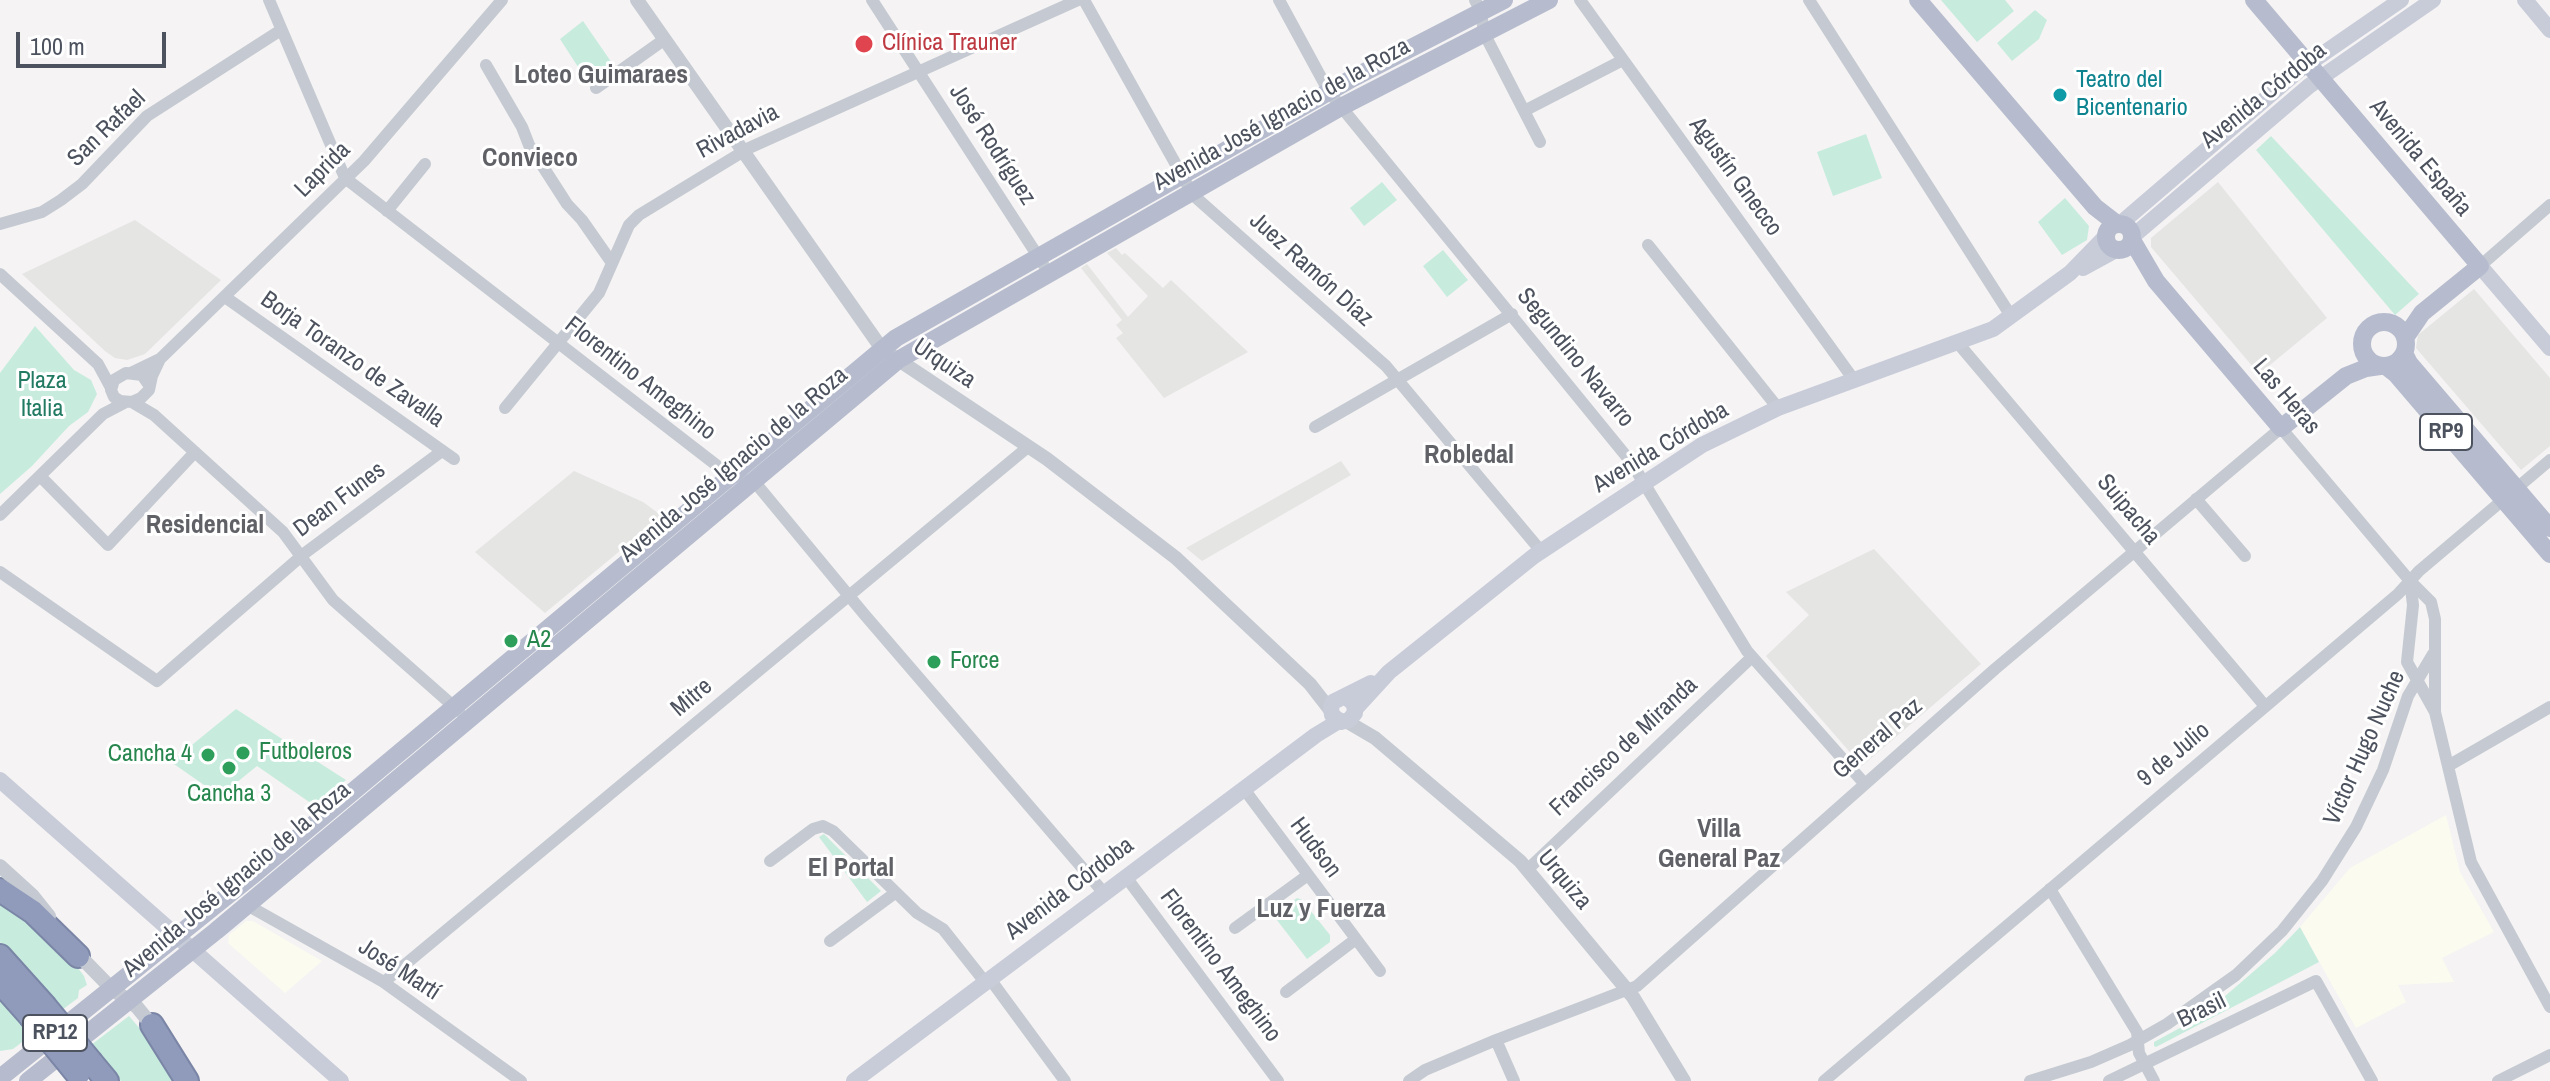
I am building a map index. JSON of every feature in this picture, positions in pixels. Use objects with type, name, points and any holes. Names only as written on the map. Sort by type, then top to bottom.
[{"type":"highway","points":[[0,890],[33,912],[78,956]]},
{"type":"highway","points":[[0,956],[85,1073],[107,1081]]},
{"type":"highway","points":[[0,982],[37,1011]]},
{"type":"highway","points":[[152,1025],[187,1081]]},
{"type":"main road","name":"Avenida José Ignacio de la Roza","points":[[0,1078],[751,483],[890,355],[1186,184],[1273,145],[1293,125],[1478,6],[1504,0]]},
{"type":"main road","points":[[1484,33],[1498,13],[1518,0]]},
{"type":"main road","name":"Avenida José Ignacio de la Roza","points":[[1186,184],[1244,140],[1484,33],[1549,0]]},
{"type":"main road","name":"Las Heras","points":[[1918,0],[2121,235],[2156,281],[2281,428]]},
{"type":"main road","name":"Avenida España","points":[[2254,0],[2550,348]]},
{"type":"main road","name":"Avenida Córdoba","points":[[854,1081],[1316,735],[1389,672],[1541,551],[1702,445],[1778,408],[1993,329],[2070,273],[2089,266],[2121,235],[2401,0]]},
{"type":"main road","name":"Avenida Córdoba","points":[[2314,71],[2433,0]]},
{"type":"main road","points":[[2525,0],[2550,30]]},
{"type":"main road","name":"Avenida José Ignacio de la Roza","points":[[28,1081],[247,905],[732,475],[890,355],[945,320],[958,303],[1044,265]]},
{"type":"main road","points":[[2362,348],[2363,336],[2368,328],[2377,323],[2389,323],[2422,313],[2480,266]]},
{"type":"main road","points":[[2383,366],[2397,363],[2422,313]]},
{"type":"main road","name":"RP9","points":[[2389,323],[2397,327],[2409,363],[2510,494],[2550,554]]},
{"type":"main road","name":"General Paz","points":[[2346,376],[2362,348]]},
{"type":"main road","name":"RP9","points":[[2362,348],[2368,361],[2394,371],[2510,494],[2550,528]]},
{"type":"main road","name":"General Paz","points":[[2281,428],[2346,376],[2366,368],[2383,366]]},
{"type":"main road","points":[[0,780],[341,1081]]},
{"type":"street","name":"Florentino Ameghino","points":[[269,0],[346,179],[724,471],[758,486],[1104,893]]},
{"type":"street","name":"Laprida","points":[[129,373],[160,359],[364,161],[502,0]]},
{"type":"street","name":"Urquiza","points":[[637,0],[890,355],[1028,447],[1176,558],[1310,684],[1527,870],[1626,990],[1684,1081]]},
{"type":"street","name":"José Rodríguez","points":[[872,0],[1044,265]]},
{"type":"street","name":"Rivadavia","points":[[505,408],[599,293],[629,225],[639,215],[743,151],[1081,0]]},
{"type":"street","name":"Juez Ramón Díaz","points":[[1081,0],[1186,184],[1386,366],[1541,551]]},
{"type":"street","name":"Segundino Navarro","points":[[1279,0],[1335,100],[1631,462],[1752,657],[1864,783]]},
{"type":"street","name":"Agustín Gnecco","points":[[1580,0],[1854,380]]},
{"type":"street","points":[[1809,0],[2011,316]]},
{"type":"street","points":[[1478,6],[1484,33],[1540,142]]},
{"type":"street","name":"San Rafael","points":[[0,224],[42,212],[61,200],[82,184],[147,116],[281,30]]},
{"type":"street","points":[[596,88],[665,39]]},
{"type":"street","points":[[1524,111],[1623,60]]},
{"type":"street","points":[[486,65],[529,145],[567,204],[612,263]]},
{"type":"street","points":[[387,211],[425,164]]},
{"type":"street","points":[[2480,266],[2550,205]]},
{"type":"street","points":[[1648,245],[1778,408]]},
{"type":"street","points":[[2,280],[98,364],[117,400],[129,402],[156,416],[283,532],[333,600],[461,713]]},
{"type":"street","name":"Borja Toranzo de Zavalla","points":[[225,297],[454,459]]},
{"type":"street","points":[[1315,427],[1512,314]]},
{"type":"street","name":"Suipacha","points":[[1957,342],[2265,706]]},
{"type":"street","name":"Laprida","points":[[149,389],[160,359]]},
{"type":"street","points":[[98,364],[142,375],[156,416]]},
{"type":"street","points":[[103,414],[114,380],[129,373]]},
{"type":"street","points":[[0,515],[103,414],[141,398],[149,389]]},
{"type":"street","name":"General Paz","points":[[1409,1081],[1425,1070],[1496,1040],[1637,986],[1864,783],[2281,428]]},
{"type":"street","name":"Las Heras","points":[[2281,428],[2433,606],[2435,712],[2471,862],[2550,1007]]},
{"type":"street","name":"Mitre","points":[[384,982],[1028,447]]},
{"type":"street","name":"Dean Funes","points":[[0,572],[157,681],[301,556],[442,451]]},
{"type":"street","points":[[40,476],[108,545],[195,452]]},
{"type":"street","name":"9 de Julio","points":[[1824,1081],[2398,594],[2550,460]]},
{"type":"street","points":[[2196,499],[2245,556]]},
{"type":"street","name":"Las Heras","points":[[2410,581],[2413,600],[2407,662],[2435,712]]},
{"type":"street","name":"Víctor Hugo Nuche","points":[[2030,1081],[2091,1062],[2138,1041],[2185,1013],[2236,975],[2282,931],[2334,864],[2366,808],[2408,696],[2429,664],[2433,651]]},
{"type":"street","name":"Francisco de Miranda","points":[[1527,870],[1752,657]]},
{"type":"street","points":[[2448,766],[2550,707]]},
{"type":"street","name":"Hudson","points":[[1244,789],[1380,971]]},
{"type":"street","points":[[770,861],[813,829],[823,826],[833,831],[917,913],[943,929],[988,981],[1065,1081]]},
{"type":"street","points":[[0,866],[42,907],[78,956],[111,988],[137,1007],[200,1081]]},
{"type":"street","points":[[1235,928],[1308,875]]},
{"type":"street","name":"Florentino Ameghino","points":[[1126,877],[1278,1081]]},
{"type":"street","points":[[2050,889],[2137,1032],[2139,1053],[2154,1081]]},
{"type":"street","points":[[830,941],[895,893]]},
{"type":"street","name":"José Martí","points":[[247,905],[384,982],[521,1081]]},
{"type":"street","points":[[1286,992],[1356,939]]},
{"type":"street","name":"Brasil","points":[[2109,1081],[2316,981],[2372,1081]]},
{"type":"street","points":[[1496,1040],[1514,1081]]},
{"type":"street","points":[[2498,1081],[2550,1055]]},
{"type":"shaded area","points":[[2218,182],[2327,318],[2259,374],[2151,247],[2151,238]]},
{"type":"shaded area","points":[[135,220],[221,280],[145,354],[127,360],[115,358],[105,351],[22,274]]},
{"type":"shaded area","points":[[1116,248],[1163,288],[1171,280],[1248,352],[1164,398],[1116,338],[1123,333],[1116,325],[1122,320],[1081,268],[1087,264],[1128,317],[1148,296],[1107,253]]},
{"type":"shaded area","points":[[2474,289],[2550,378],[2550,446],[2521,470],[2416,348],[2418,335]]},
{"type":"shaded area","points":[[1341,461],[1351,475],[1202,561],[1186,548]]},
{"type":"shaded area","points":[[574,471],[643,502],[662,516],[545,613],[475,552]]},
{"type":"shaded area","points":[[1874,549],[1981,664],[1862,766],[1766,656],[1809,615],[1786,592]]},
{"type":"shaded area","points":[[2446,815],[2460,872],[2494,932],[2442,958],[2454,982],[2398,985],[2406,1002],[2356,1028],[2300,927],[2350,868]]},
{"type":"shaded area","points":[[246,921],[253,921],[322,961],[285,993],[228,943],[229,935]]},
{"type":"green space","points":[[1941,0],[2005,0],[2014,11],[1977,42]]},
{"type":"green space","points":[[2035,10],[2047,20],[2039,39],[2012,61],[1997,43]]},
{"type":"green space","points":[[583,21],[614,66],[589,84],[560,39]]},
{"type":"green space","points":[[1866,134],[1882,178],[1833,196],[1817,152]]},
{"type":"green space","points":[[2271,136],[2419,294],[2395,315],[2256,150]]},
{"type":"green space","points":[[1382,182],[1397,200],[1364,226],[1350,208]]},
{"type":"green space","points":[[2065,198],[2089,226],[2087,240],[2062,255],[2038,222]]},
{"type":"green space","points":[[1443,250],[1468,280],[1447,297],[1423,266]]},
{"type":"green space","name":"Plaza Italia","points":[[35,326],[74,370],[91,380],[97,394],[88,412],[69,426],[32,466],[0,494],[0,373]]},
{"type":"green space","name":"Futboleros","points":[[236,709],[346,780],[315,806],[257,766],[220,796],[171,762]]},
{"type":"green space","points":[[824,834],[881,891],[867,902],[819,837]]},
{"type":"green space","points":[[0,894],[69,956],[84,976],[87,985],[79,990],[78,998],[62,1010],[0,942]]},
{"type":"green space","points":[[1297,898],[1302,900],[1330,935],[1330,942],[1307,959],[1273,915]]},
{"type":"green space","points":[[2300,927],[2319,962],[2154,1046],[2154,1042],[2191,1022],[2224,997]]},
{"type":"green space","points":[[0,997],[30,1036],[13,1049],[0,1051]]},
{"type":"green space","points":[[129,1016],[181,1081],[121,1081],[100,1057],[91,1045]]},
{"type":"place","name":"Clínica Trauner","points":[[864,44]]},
{"type":"place","name":"Teatro del Bicentenario","points":[[2060,95]]},
{"type":"place","name":"A2","points":[[511,641]]},
{"type":"place","name":"Force","points":[[934,662]]},
{"type":"place","name":"Futboleros","points":[[243,753]]},
{"type":"place","name":"Cancha 4","points":[[208,755]]},
{"type":"place","name":"Cancha 3","points":[[229,768]]},
{"type":"district","name":"Loteo Guimaraes","points":[[601,76]]},
{"type":"district","name":"Convieco","points":[[530,159]]},
{"type":"district","name":"Robledal","points":[[1469,456]]},
{"type":"district","name":"Residencial","points":[[205,526]]},
{"type":"district","name":"Villa General Paz","points":[[1719,845]]},
{"type":"district","name":"El Portal","points":[[851,869]]},
{"type":"district","name":"Luz y Fuerza","points":[[1321,910]]}]
